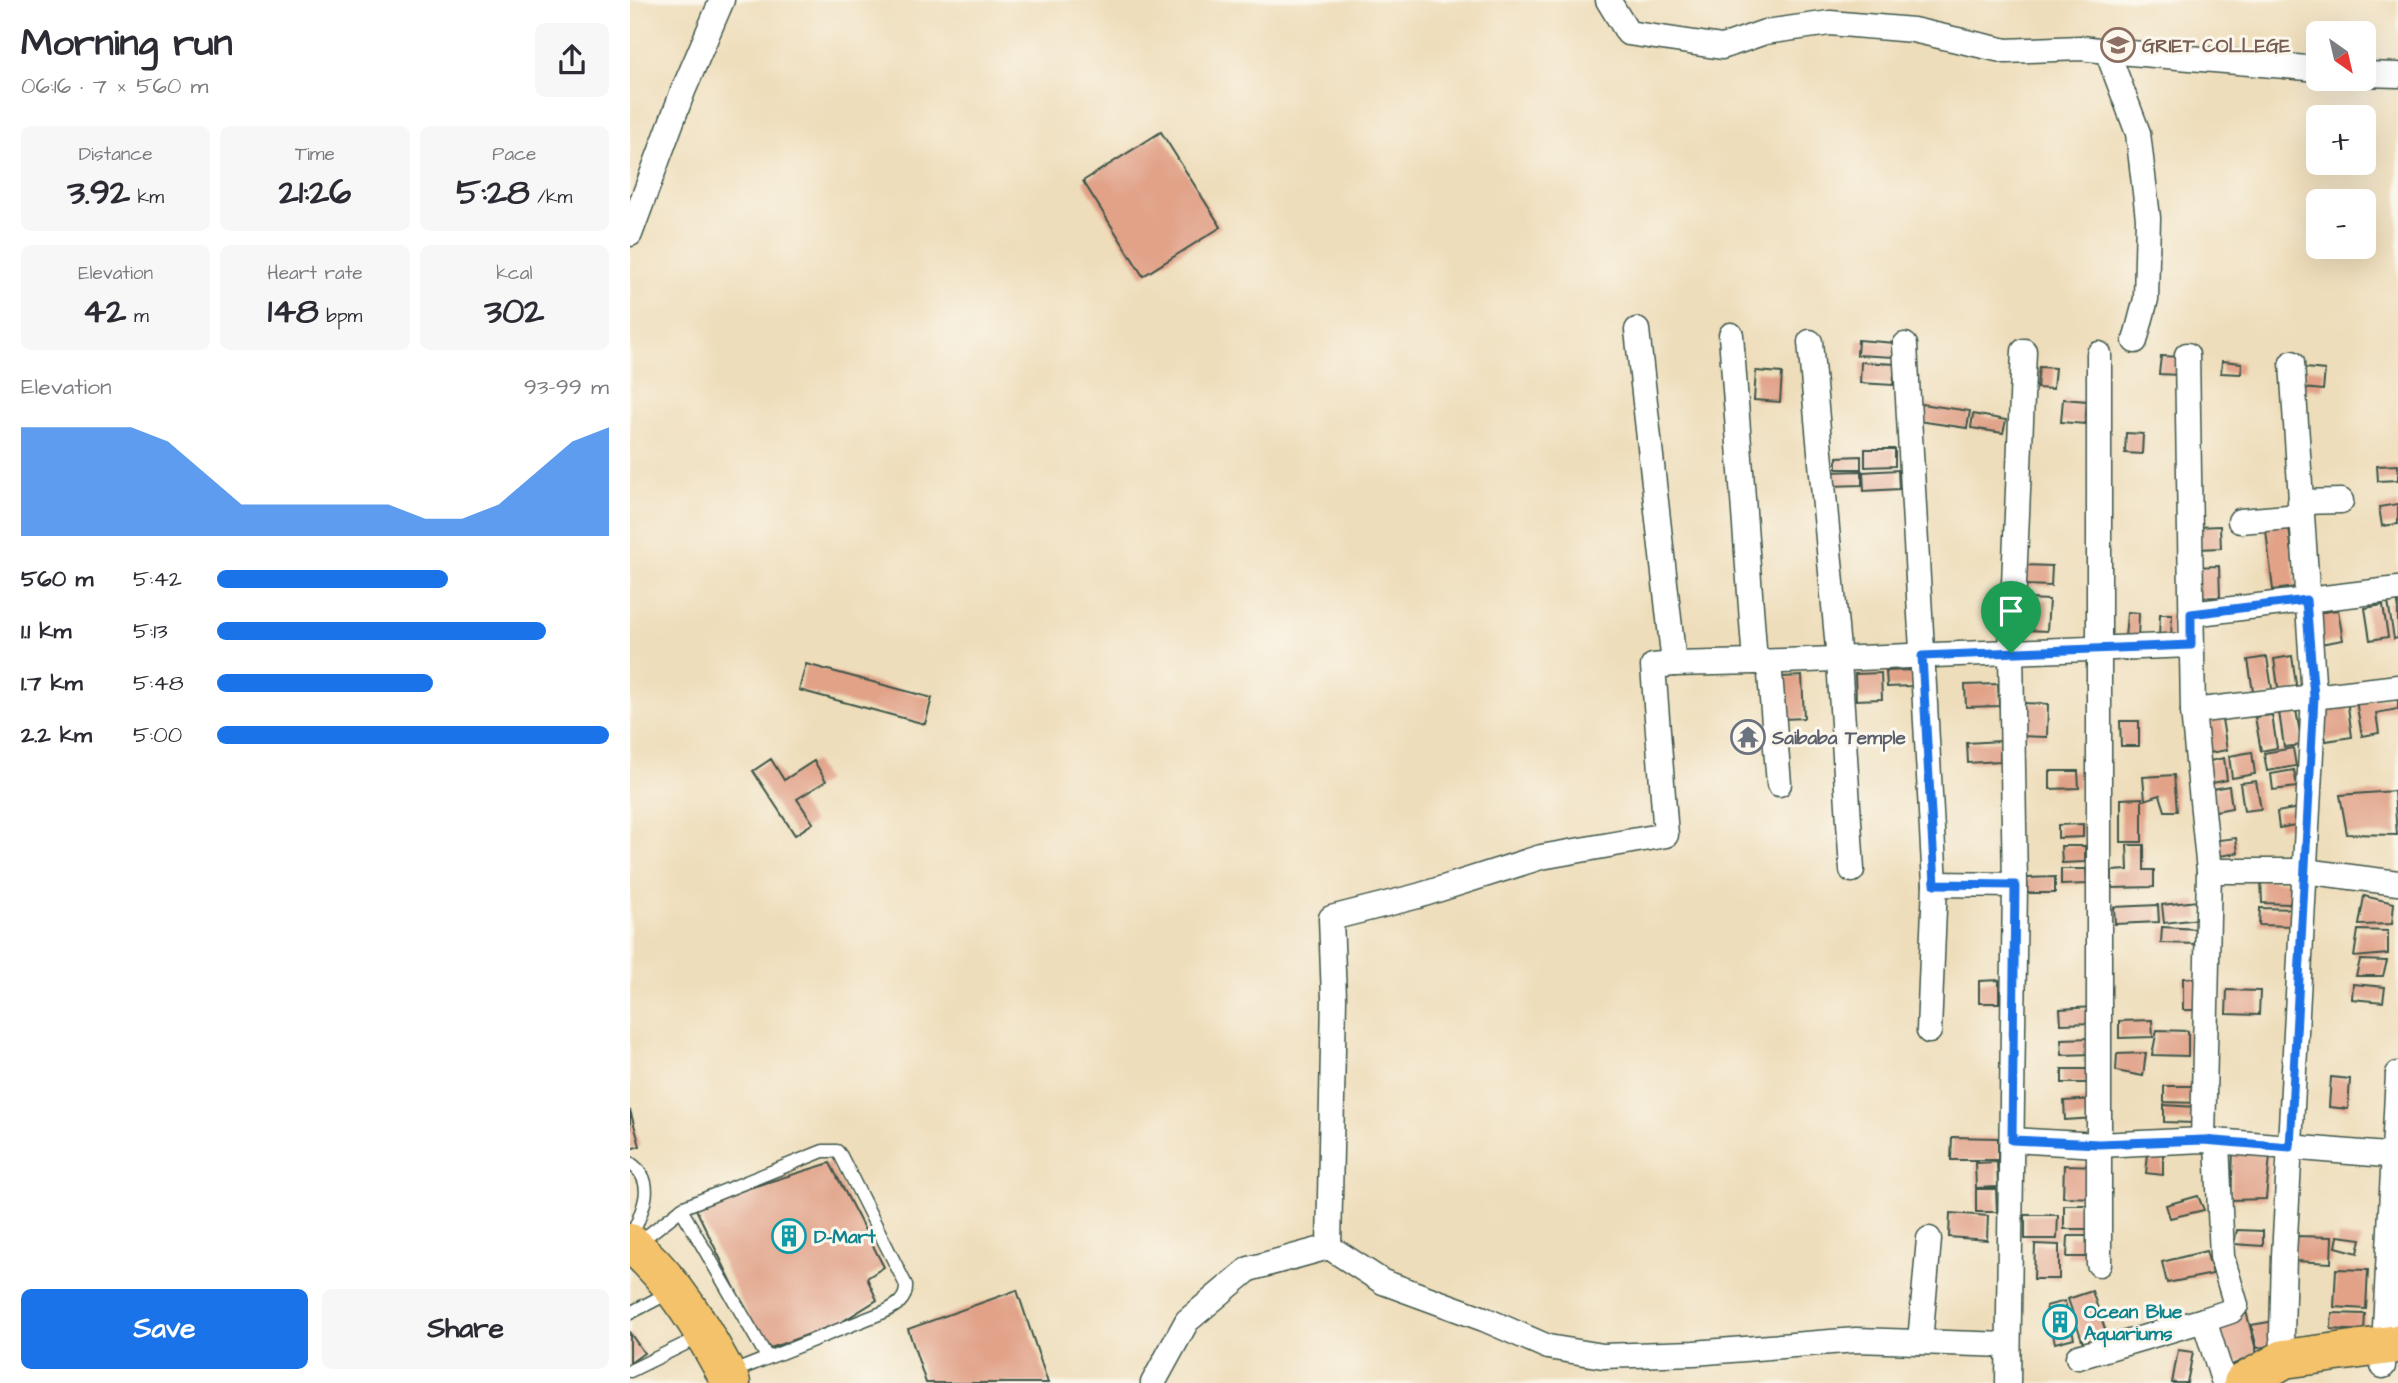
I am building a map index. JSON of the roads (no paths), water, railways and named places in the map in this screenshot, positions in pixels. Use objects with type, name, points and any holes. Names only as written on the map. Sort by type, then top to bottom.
[{"type":"main road","points":[[631,1251],[644,1306],[687,1343],[722,1380]]},
{"type":"main road","points":[[631,1251],[650,1259],[675,1292],[722,1380]]},
{"type":"main road","points":[[2243,1383],[2288,1371],[2391,1355]]},
{"type":"street","points":[[630,234],[683,91],[722,0]]},
{"type":"street","points":[[1608,0],[1628,33],[1722,47],[1765,32],[1830,23],[1913,30],[2006,51],[2081,48],[2306,68]]},
{"type":"street","points":[[2106,51],[2138,133],[2148,218],[2146,299],[2135,341]]},
{"type":"street","points":[[2376,74],[2398,75]]},
{"type":"street","points":[[1637,330],[1674,664]]},
{"type":"street","points":[[1731,335],[1762,662],[1779,784]]},
{"type":"street","points":[[1810,342],[1839,660],[1852,870]]},
{"type":"street","points":[[1905,345],[1935,884],[1929,1031]]},
{"type":"street","points":[[2008,1383],[2015,885],[2011,653],[2024,351]]},
{"type":"street","points":[[2098,354],[2099,1264]]},
{"type":"street","points":[[2078,1357],[2204,1320],[2231,1311],[2236,1305],[2222,1257],[2210,1141],[2209,871],[2193,711],[2187,355]]},
{"type":"street","points":[[2288,1371],[2282,1335],[2314,697],[2292,363]]},
{"type":"street","points":[[2240,522],[2342,501]]},
{"type":"street","points":[[2191,614],[2398,589]]},
{"type":"street","points":[[1329,1247],[1334,998],[1331,918],[1418,896],[1541,857],[1666,835],[1653,666],[2191,645]]},
{"type":"street","points":[[2193,711],[2398,687]]},
{"type":"street","points":[[2209,871],[2304,871],[2398,883]]},
{"type":"street","points":[[1935,884],[2015,885]]},
{"type":"street","points":[[2391,1355],[2398,1074]]},
{"type":"street","points":[[2012,1140],[2099,1144],[2210,1141],[2396,1156]]},
{"type":"street","points":[[1920,1342],[1929,1239]]},
{"type":"street","points":[[1153,1383],[1187,1321],[1249,1269],[1329,1247],[1383,1282],[1548,1347],[1603,1356],[1694,1353],[1856,1340],[2008,1345]]},
{"type":"street","points":[[2204,1320],[2224,1383]]},
{"type":"lane","points":[[631,1251],[657,1224],[681,1209],[824,1151],[837,1151],[841,1156],[905,1285],[906,1293],[901,1301],[884,1312],[767,1357],[722,1380]]},
{"type":"lane","points":[[630,1163],[644,1177],[648,1195],[631,1251]]},
{"type":"lane","points":[[681,1209],[767,1357]]},
{"type":"lane","points":[[630,1371],[687,1343]]},
{"type":"place","name":"GRIET COLLEGE","points":[[2118,45]]},
{"type":"place","name":"Saibaba Temple","points":[[1748,737]]},
{"type":"place","name":"D-Mart","points":[[789,1236]]},
{"type":"place","name":"Ocean Blue Aquariums","points":[[2060,1322]]}]
